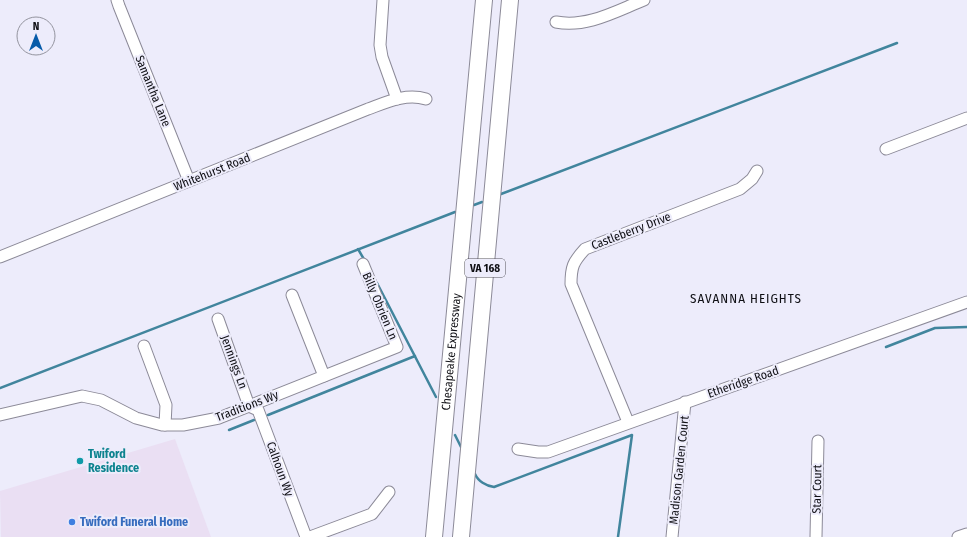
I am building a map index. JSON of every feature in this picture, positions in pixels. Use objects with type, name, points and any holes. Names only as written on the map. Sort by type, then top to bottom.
[{"type":"highway","name":"Chesapeake Expressway","points":[[434,537],[484,0]]},
{"type":"highway","name":"VA 168","points":[[461,537],[510,0]]},
{"type":"highway","points":[[426,537],[431,496],[444,432]]},
{"type":"highway","points":[[466,478],[469,537]]},
{"type":"street","name":"Samantha Lane","points":[[117,0],[118,6],[189,181]]},
{"type":"street","points":[[384,0],[380,45],[382,56],[397,99]]},
{"type":"street","points":[[556,22],[571,24],[588,22],[644,0]]},
{"type":"street","name":"Whitehurst Road","points":[[0,256],[368,109],[410,96],[426,99]]},
{"type":"street","points":[[886,149],[967,118]]},
{"type":"street","name":"Castleberry Drive","points":[[628,422],[571,284],[571,274],[575,260],[585,249],[740,189],[752,179],[757,170]]},
{"type":"street","name":"Billy Obrien Ln","points":[[363,264],[398,347]]},
{"type":"street","points":[[292,295],[324,376]]},
{"type":"street","name":"Etheridge Road","points":[[518,449],[548,452],[628,422],[967,302]]},
{"type":"street","name":"Jennings Ln","points":[[218,319],[249,406]]},
{"type":"street","points":[[144,346],[166,405],[166,425]]},
{"type":"street","name":"Traditions Wy","points":[[0,415],[82,396],[101,400],[136,418],[166,425],[183,425],[219,418],[398,347]]},
{"type":"street","name":"Madison Garden Court","points":[[672,537],[686,402]]},
{"type":"street","name":"Calhoun Wy","points":[[249,406],[258,410],[306,537]]},
{"type":"street","name":"Star Court","points":[[816,537],[818,440]]},
{"type":"street","points":[[310,537],[372,514],[389,492]]},
{"type":"street","points":[[958,537],[967,534]]},
{"type":"shaded area","points":[[175,439],[211,537],[1,537],[0,491]]},
{"type":"waterway","points":[[501,194],[897,43]]},
{"type":"waterway","points":[[474,205],[482,202]]},
{"type":"waterway","points":[[0,388],[455,212]]},
{"type":"waterway","points":[[358,249],[365,261]]},
{"type":"waterway","points":[[377,283],[436,397]]},
{"type":"waterway","points":[[886,347],[935,328],[967,327]]},
{"type":"waterway","points":[[268,415],[415,356]]},
{"type":"waterway","points":[[229,430],[254,420]]},
{"type":"waterway","points":[[455,435],[461,447]]},
{"type":"waterway","points":[[475,474],[483,483],[494,487],[632,435],[618,537]]},
{"type":"place","name":"Twiford Residence","points":[[80,461]]},
{"type":"place","name":"Twiford Funeral Home","points":[[72,522]]},
{"type":"district","name":"SAVANNA HEIGHTS","points":[[746,298]]}]
